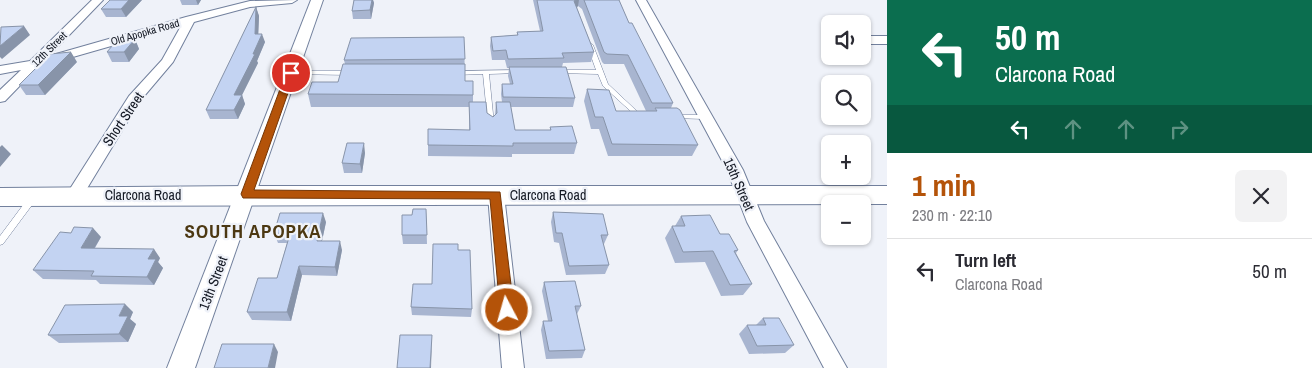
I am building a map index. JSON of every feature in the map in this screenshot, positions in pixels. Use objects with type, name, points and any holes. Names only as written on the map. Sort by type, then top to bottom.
[{"type":"main road","name":"Clarcona Road","points":[[0,197],[247,194],[887,195]]},
{"type":"street","name":"12th Street","points":[[0,98],[98,0]]},
{"type":"street","name":"Old Apopka Road","points":[[0,70],[34,64],[190,19],[250,4],[292,0]]},
{"type":"street","name":"13th Street","points":[[181,368],[247,194],[317,0]]},
{"type":"street","name":"15th Street","points":[[641,0],[735,170],[756,222],[836,368]]},
{"type":"street","name":"Short Street","points":[[74,196],[134,99],[167,62],[190,19]]},
{"type":"street","points":[[871,40],[887,40]]},
{"type":"street","points":[[496,195],[513,368]]},
{"type":"lane","points":[[587,36],[605,85],[639,117],[648,117]]},
{"type":"lane","points":[[486,72],[492,124]]},
{"type":"lane","points":[[446,73],[524,72]]},
{"type":"lane","points":[[552,72],[600,72]]},
{"type":"lane","points":[[291,73],[358,73]]},
{"type":"lane","points":[[666,117],[705,117]]},
{"type":"lane","points":[[0,242],[34,196]]},
{"type":"building","points":[[110,0],[129,0],[121,9],[101,9]]},
{"type":"building","points":[[354,0],[372,0],[370,10],[352,11]]},
{"type":"building","points":[[537,0],[576,0],[574,1],[594,52],[562,53],[564,58],[508,59],[506,50],[493,51],[491,37],[518,35],[517,32],[543,31]]},
{"type":"building","points":[[584,0],[619,0],[629,23],[632,23],[673,103],[652,103],[628,55],[607,54],[604,52]]},
{"type":"building","points":[[256,7],[255,34],[262,34],[253,54],[255,54],[234,95],[242,95],[234,110],[206,110]]},
{"type":"building","points":[[24,26],[0,46],[1,27]]},
{"type":"building","points":[[464,37],[465,59],[344,60],[351,38]]},
{"type":"building","points":[[118,39],[135,39],[124,52],[107,52]]},
{"type":"building","points":[[71,52],[38,85],[19,85],[50,54]]},
{"type":"building","points":[[343,64],[465,64],[465,81],[473,81],[473,95],[308,94],[312,82],[338,82]]},
{"type":"building","points":[[509,67],[566,67],[575,98],[503,97],[502,84],[513,84]]},
{"type":"building","points":[[587,89],[609,90],[616,111],[657,111],[655,108],[677,108],[680,110],[698,145],[612,144],[603,117],[595,117]]},
{"type":"building","points":[[469,102],[486,102],[487,113],[493,117],[497,113],[496,102],[510,102],[515,130],[551,130],[550,127],[572,126],[577,143],[513,143],[513,146],[428,145],[428,129],[470,130]]},
{"type":"building","points":[[347,143],[364,143],[360,164],[342,163]]},
{"type":"building","points":[[413,209],[426,209],[427,235],[402,235],[402,215],[412,215]]},
{"type":"building","points":[[553,212],[603,214],[608,235],[601,235],[609,265],[569,266],[562,233],[556,233]]},
{"type":"building","points":[[280,213],[323,213],[317,241],[340,241],[335,267],[299,266],[287,312],[247,312],[258,278],[277,278],[290,234],[274,233]]},
{"type":"building","points":[[710,215],[720,234],[729,234],[738,250],[734,251],[752,284],[730,285],[713,251],[683,252],[672,226],[685,226],[681,216]]},
{"type":"building","points":[[74,227],[93,228],[81,248],[154,249],[148,259],[156,259],[147,277],[91,276],[94,271],[33,270],[60,232],[71,233]]},
{"type":"building","points":[[433,244],[458,244],[458,250],[470,250],[472,309],[411,307],[413,284],[432,284]]},
{"type":"building","points":[[575,281],[581,306],[575,306],[585,350],[549,351],[543,321],[552,321],[544,282]]},
{"type":"building","points":[[125,304],[119,316],[128,316],[119,334],[48,335],[65,305]]},
{"type":"building","points":[[763,318],[779,318],[794,345],[757,346],[747,325],[766,325]]},
{"type":"building","points":[[400,335],[432,335],[430,368],[397,368]]},
{"type":"building","points":[[222,344],[274,344],[268,368],[214,368]]},
{"type":"district","name":"SOUTH APOPKA","points":[[253,231]]},
{"type":"route","points":[[291,73],[247,194],[496,195],[507,310]]}]
